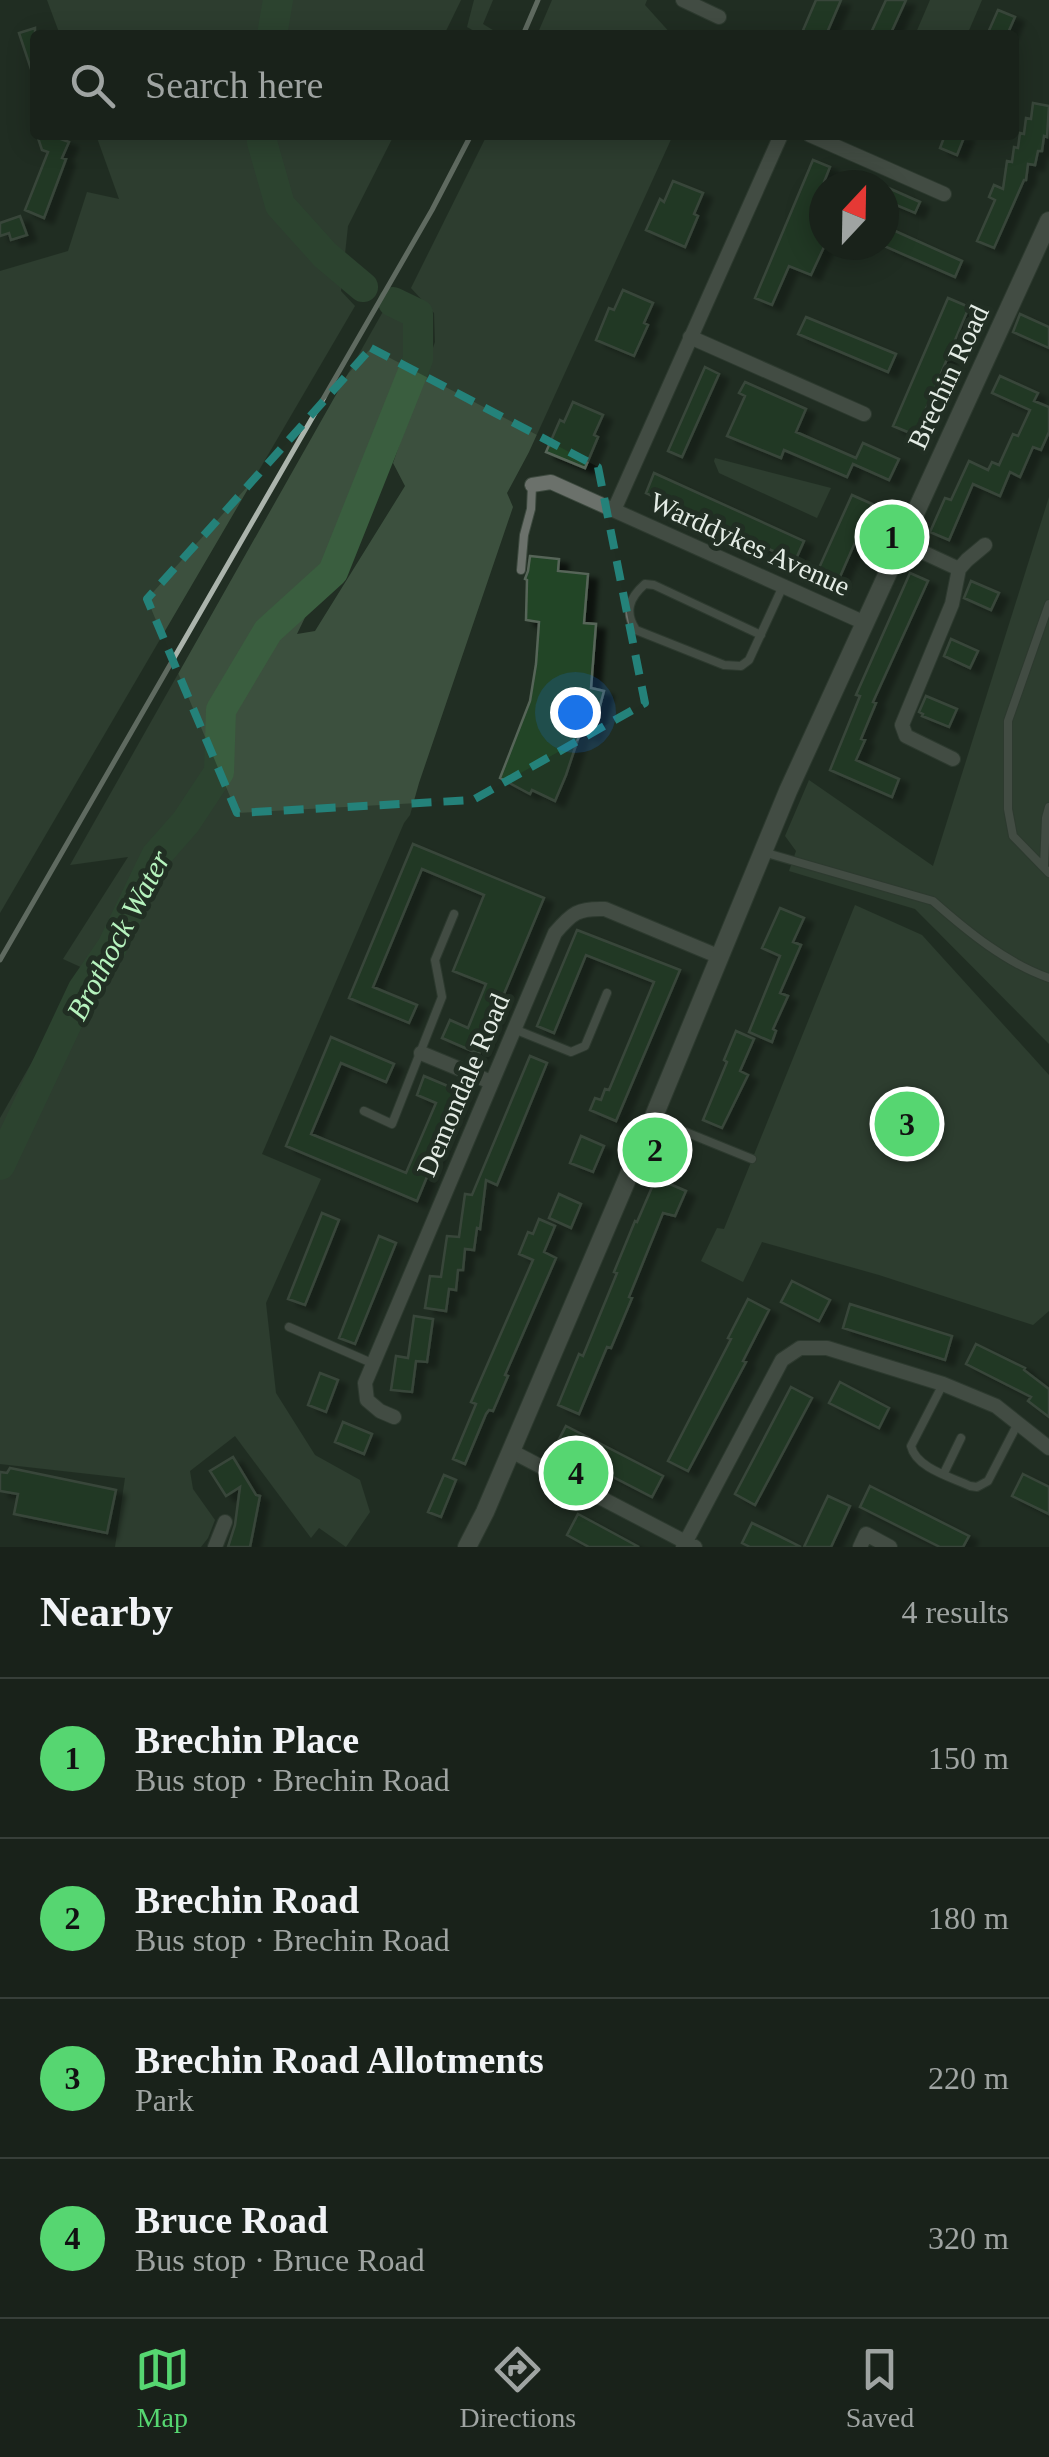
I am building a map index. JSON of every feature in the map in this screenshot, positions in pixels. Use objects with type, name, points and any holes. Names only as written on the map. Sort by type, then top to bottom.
[{"type":"street","points":[[682,0],[719,16]]},
{"type":"street","name":"Warddykes Avenue","points":[[614,510],[779,140]]},
{"type":"street","points":[[821,140],[944,194]]},
{"type":"street","name":"Brechin Road","points":[[467,1547],[654,1116],[788,791],[1049,220]]},
{"type":"street","points":[[690,337],[864,414]]},
{"type":"street","name":"Warddykes Avenue","points":[[532,485],[551,482],[865,623]]},
{"type":"street","points":[[902,543],[959,570]]},
{"type":"street","points":[[953,759],[906,736],[902,725],[952,604],[959,570],[985,545]]},
{"type":"street","name":"Demondale Road","points":[[394,1417],[367,1400],[365,1383],[554,933],[570,914],[605,909],[720,957]]},
{"type":"street","points":[[422,1052],[491,1082]]},
{"type":"street","points":[[511,1452],[688,1545],[782,1360],[800,1348],[827,1348],[943,1384],[996,1406],[1049,1448]]},
{"type":"street","points":[[215,1547],[225,1522]]},
{"type":"street","points":[[860,1547],[866,1534],[890,1547]]},
{"type":"lane","points":[[521,570],[532,485]]},
{"type":"lane","points":[[761,635],[654,585],[645,584],[630,601],[630,620],[636,630],[732,668],[749,660],[761,635],[783,586]]},
{"type":"lane","points":[[1046,871],[1013,836],[1008,809],[1008,721],[1049,604]]},
{"type":"lane","points":[[1046,871],[1049,807]]},
{"type":"lane","points":[[763,852],[932,901],[1026,970],[1049,978]]},
{"type":"lane","points":[[364,1112],[392,1124],[442,997],[435,960],[454,914]]},
{"type":"lane","points":[[514,1029],[572,1052],[585,1046],[607,994]]},
{"type":"lane","points":[[654,1116],[752,1159]]},
{"type":"lane","points":[[289,1328],[374,1364]]},
{"type":"lane","points":[[943,1384],[911,1446],[913,1456],[921,1462],[977,1487],[988,1481],[1018,1422]]},
{"type":"lane","points":[[944,1473],[961,1438]]},
{"type":"highlighted area","points":[[371,348],[598,467],[645,703],[473,800],[237,813],[147,599]]},
{"type":"green space","points":[[47,0],[461,0],[446,30],[58,30]]},
{"type":"green space","points":[[474,0],[493,0],[483,24],[493,30],[467,27]]},
{"type":"green space","points":[[552,0],[647,0],[645,5],[668,30],[539,30]]},
{"type":"green space","points":[[930,0],[982,0],[969,30],[917,30]]},
{"type":"green space","points":[[98,140],[391,140],[348,226],[341,291],[355,306],[0,913],[0,271],[68,251],[87,192],[119,199]]},
{"type":"green space","points":[[485,140],[671,140],[507,493],[513,507],[410,815],[262,1154],[321,1179],[266,1303],[276,1393],[315,1455],[360,1480],[370,1512],[346,1547],[319,1528],[311,1538],[235,1436],[190,1471],[193,1489],[215,1520],[201,1547],[115,1547],[125,1478],[0,1464],[0,1118],[85,969],[63,959],[128,857],[70,865],[385,308],[411,321],[410,361],[329,568],[297,634],[315,631],[405,486],[393,463],[435,342],[434,313],[411,288]]},
{"type":"green space","points":[[715,458],[831,488],[817,518],[719,473]]},
{"type":"green space","points":[[1049,497],[1049,1044],[915,909],[789,871],[796,851],[785,836],[809,780],[933,866]]},
{"type":"green space","points":[[855,905],[922,935],[1049,1075],[1049,1311],[1033,1325],[762,1242],[743,1282],[701,1261],[717,1228],[724,1229]]},
{"type":"building","points":[[816,0],[841,0],[828,30],[803,30]]},
{"type":"building","points":[[886,0],[906,0],[892,30],[872,30]]},
{"type":"building","points":[[998,10],[1015,17],[1009,30],[989,30]]},
{"type":"building","points":[[35,28],[30,30],[30,66],[19,33]]},
{"type":"building","points":[[1033,103],[1049,106],[1047,137],[1044,136],[1035,165],[1028,164],[1026,180],[994,248],[977,241],[995,200],[989,197],[994,185],[1003,189],[1007,161],[1012,162],[1026,118],[1031,119]]},
{"type":"building","points":[[39,140],[69,142],[44,218],[25,210],[48,152],[42,150]]},
{"type":"building","points":[[943,140],[963,140],[957,155],[940,148]]},
{"type":"building","points":[[813,160],[830,167],[809,170],[809,260],[818,260],[811,275],[789,266],[772,305],[755,298]]},
{"type":"building","points":[[673,181],[703,193],[685,247],[646,230]]},
{"type":"building","points":[[899,193],[920,202],[915,213],[899,206]]},
{"type":"building","points":[[20,216],[27,235],[11,240],[9,233],[0,236],[0,223]]},
{"type":"building","points":[[899,233],[962,261],[955,277],[899,253]]},
{"type":"building","points":[[623,290],[653,303],[634,356],[596,340],[609,308],[614,310]]},
{"type":"building","points":[[948,298],[969,307],[915,435],[893,426]]},
{"type":"building","points":[[1020,314],[1049,327],[1049,348],[1013,332]]},
{"type":"building","points":[[806,317],[896,354],[888,372],[798,334]]},
{"type":"building","points":[[705,367],[719,374],[682,457],[668,451]]},
{"type":"building","points":[[1000,376],[1038,393],[1034,401],[1049,407],[1049,432],[1041,450],[1033,447],[1020,477],[1010,472],[1000,496],[973,484],[949,540],[930,532],[945,498],[951,500],[969,461],[988,470],[992,462],[999,465],[1013,434],[1018,436],[1030,410],[992,393]]},
{"type":"building","points":[[745,382],[806,409],[796,432],[856,458],[863,443],[899,459],[889,480],[853,464],[847,477],[784,450],[781,458],[727,436],[745,396],[739,393]]},
{"type":"building","points":[[573,402],[603,415],[585,468],[546,452]]},
{"type":"building","points":[[654,473],[804,541],[795,561],[646,493]]},
{"type":"building","points":[[852,495],[872,504],[835,588],[814,579]]},
{"type":"building","points":[[530,556],[559,559],[558,571],[588,574],[584,623],[596,624],[591,688],[604,691],[592,735],[580,733],[555,801],[532,790],[530,794],[500,778],[530,701],[536,664],[539,622],[526,620],[525,579]]},
{"type":"building","points":[[910,573],[928,581],[873,702],[876,703],[856,760],[899,779],[892,797],[830,770],[860,696],[856,695]]},
{"type":"building","points":[[971,581],[999,593],[991,610],[964,598]]},
{"type":"building","points":[[951,639],[978,651],[970,668],[944,656]]},
{"type":"building","points":[[926,696],[957,709],[949,727],[919,712]]},
{"type":"building","points":[[413,844],[544,898],[479,1054],[442,1038],[450,1020],[468,1028],[486,984],[453,971],[484,895],[422,869],[373,987],[417,1005],[409,1023],[349,998]]},
{"type":"building","points":[[780,908],[804,918],[793,942],[801,945],[780,993],[788,996],[773,1029],[776,1031],[772,1042],[749,1032],[780,956],[762,948]]},
{"type":"building","points":[[577,930],[680,970],[616,1121],[590,1110],[595,1098],[601,1100],[605,1089],[609,1090],[654,982],[586,955],[554,1033],[537,1026]]},
{"type":"building","points":[[736,1031],[754,1039],[740,1071],[748,1075],[722,1128],[703,1120]]},
{"type":"building","points":[[331,1037],[394,1064],[386,1082],[341,1063],[311,1134],[406,1173],[436,1103],[417,1095],[424,1076],[462,1092],[417,1201],[286,1146]]},
{"type":"building","points":[[530,1056],[547,1063],[497,1185],[486,1180],[474,1250],[465,1249],[463,1270],[458,1270],[456,1290],[449,1289],[446,1311],[425,1308],[430,1276],[441,1277],[447,1236],[459,1237],[465,1194],[472,1195]]},
{"type":"building","points":[[581,1136],[604,1146],[593,1172],[570,1163]]},
{"type":"building","points":[[656,1178],[686,1191],[675,1216],[663,1213],[629,1297],[632,1298],[579,1414],[558,1405],[579,1354],[583,1356],[617,1273],[614,1272]]},
{"type":"building","points":[[559,1194],[581,1204],[571,1228],[549,1218]]},
{"type":"building","points":[[322,1213],[339,1220],[305,1305],[288,1299]]},
{"type":"building","points":[[539,1219],[555,1226],[544,1252],[556,1258],[493,1411],[486,1414],[465,1464],[453,1459],[476,1404],[471,1402],[533,1260],[519,1254],[528,1232],[533,1234]]},
{"type":"building","points":[[379,1236],[396,1243],[355,1344],[339,1338]]},
{"type":"building","points":[[792,1281],[830,1300],[819,1321],[781,1302]]},
{"type":"building","points":[[748,1299],[769,1310],[688,1471],[668,1461]]},
{"type":"building","points":[[850,1304],[952,1336],[945,1360],[843,1328]]},
{"type":"building","points":[[414,1316],[433,1319],[427,1362],[416,1361],[412,1392],[391,1390],[396,1356],[408,1358]]},
{"type":"building","points":[[976,1344],[1025,1368],[1049,1389],[1049,1417],[1028,1401],[1031,1397],[966,1364]]},
{"type":"building","points":[[320,1373],[338,1380],[326,1412],[308,1405]]},
{"type":"building","points":[[840,1382],[889,1408],[879,1428],[829,1403]]},
{"type":"building","points":[[791,1387],[812,1398],[755,1505],[735,1494]]},
{"type":"building","points":[[343,1422],[372,1434],[364,1454],[335,1442]]},
{"type":"building","points":[[566,1426],[663,1476],[652,1497],[555,1447]]},
{"type":"building","points":[[233,1457],[260,1496],[250,1547],[228,1547],[240,1487],[226,1496],[210,1471]]},
{"type":"building","points":[[10,1468],[116,1490],[107,1533],[14,1514],[18,1494],[0,1491],[0,1472],[7,1473]]},
{"type":"building","points":[[1023,1474],[1049,1487],[1049,1514],[1012,1496]]},
{"type":"building","points":[[444,1475],[456,1480],[441,1517],[428,1512]]},
{"type":"building","points":[[870,1486],[969,1536],[963,1547],[940,1547],[860,1507]]},
{"type":"building","points":[[828,1496],[850,1506],[831,1547],[804,1547]]},
{"type":"building","points":[[578,1514],[639,1547],[589,1547],[567,1535]]},
{"type":"building","points":[[752,1523],[801,1547],[750,1547],[742,1543]]},
{"type":"waterway","name":"Brothock Water","points":[[273,30],[278,0]]},
{"type":"waterway","name":"Brothock Water","points":[[262,140],[280,205],[325,255],[363,287]]},
{"type":"waterway","name":"Brothock Water","points":[[0,1165],[83,989],[112,947],[156,856],[186,822],[219,772],[221,710],[268,631],[333,572],[418,359],[418,314],[393,302]]},
{"type":"railway","points":[[525,30],[538,0]]},
{"type":"railway","points":[[0,960],[432,210],[468,140]]},
{"type":"place","name":"Brechin Place","points":[[892,537]]},
{"type":"place","name":"Brechin Road Allotments","points":[[907,1124]]},
{"type":"place","name":"Brechin Road","points":[[655,1150]]},
{"type":"place","name":"Bruce Road","points":[[576,1473]]}]
